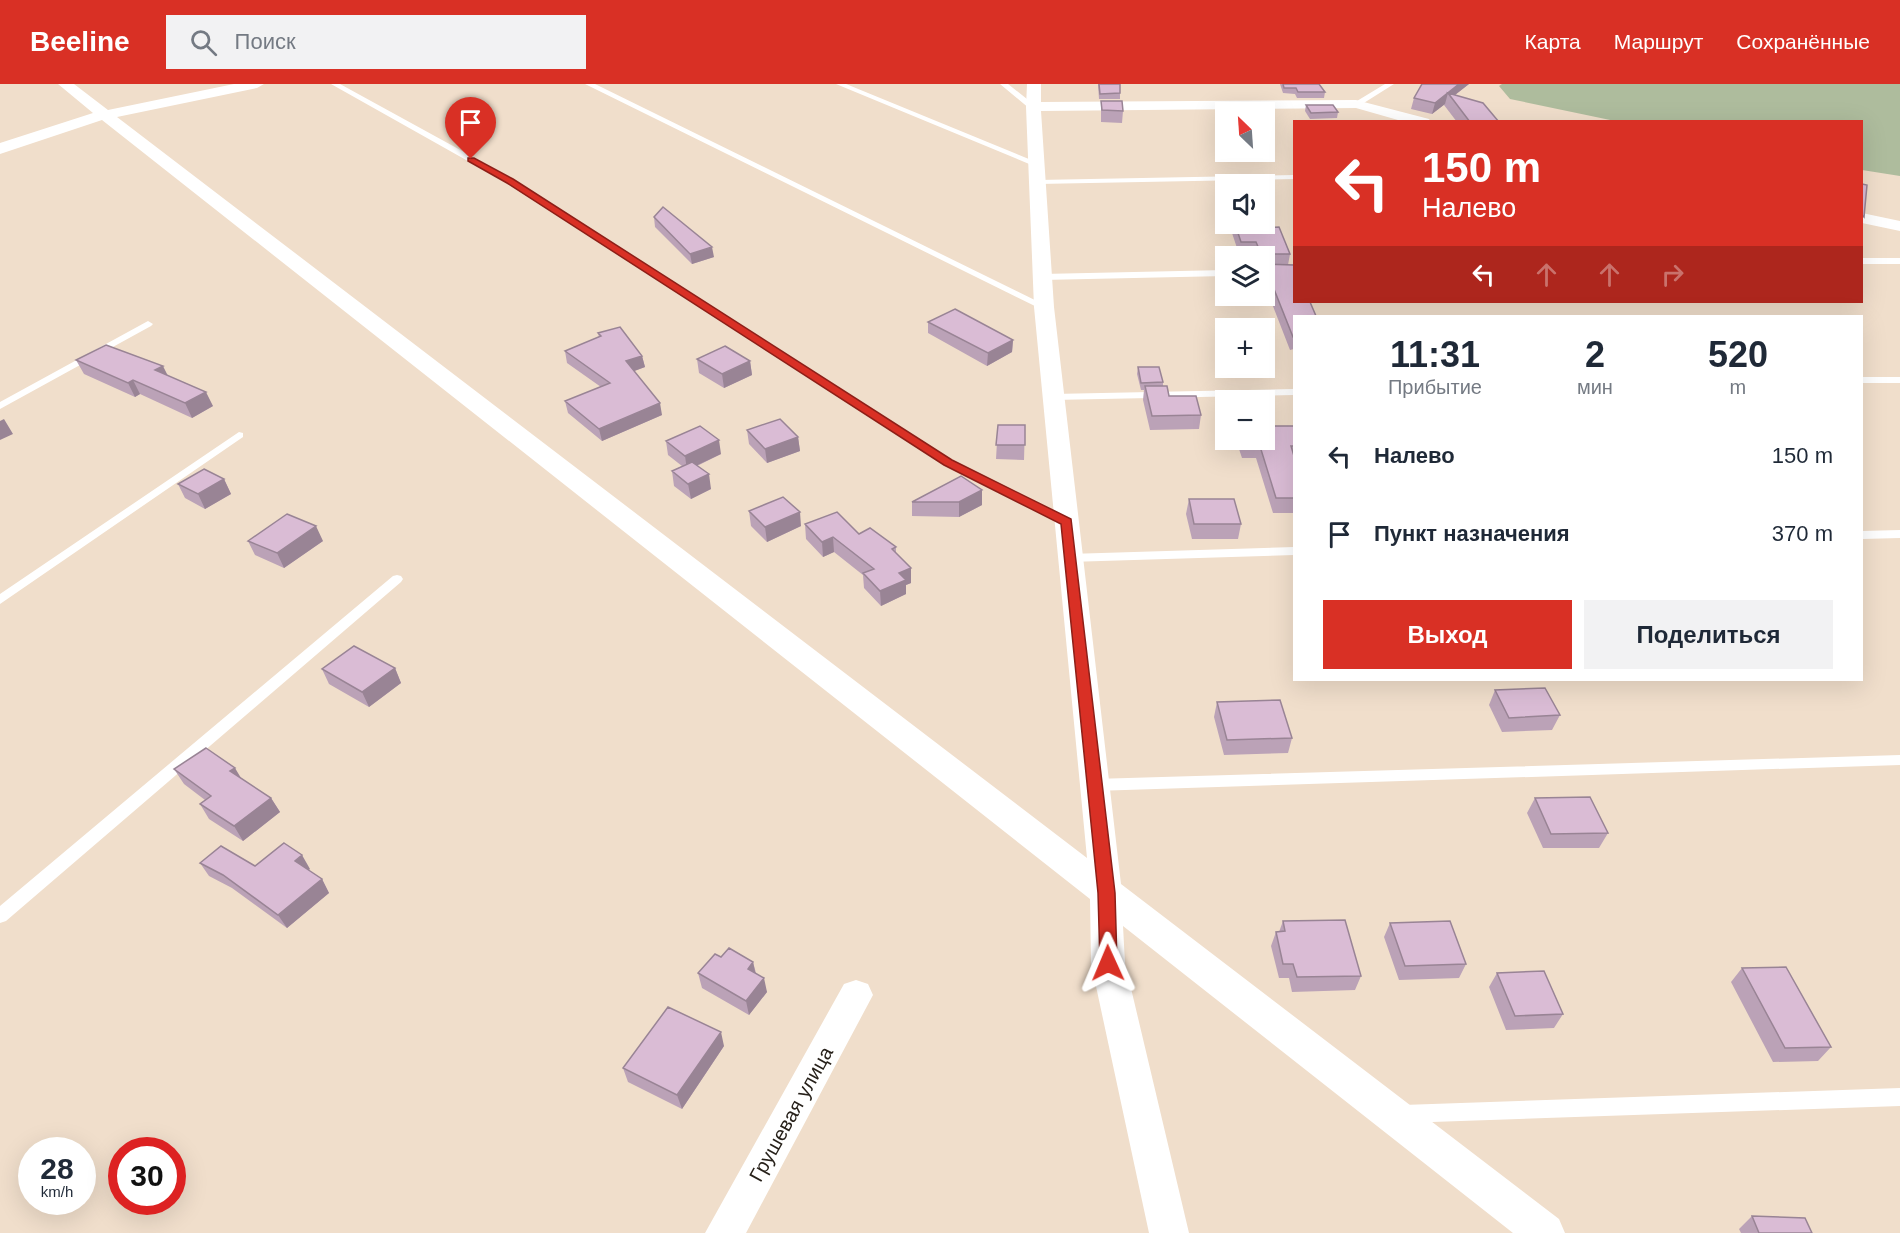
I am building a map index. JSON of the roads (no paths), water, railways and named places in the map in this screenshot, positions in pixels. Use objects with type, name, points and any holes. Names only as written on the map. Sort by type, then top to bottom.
[{"type":"street","points":[[65,84],[1545,1233]]},
{"type":"street","points":[[0,149],[105,114],[257,84]]},
{"type":"street","points":[[1169,1233],[1108,963],[1106,893],[1044,307],[1034,95],[1356,104],[1416,120]]},
{"type":"street","points":[[1863,218],[1900,226]]},
{"type":"street","name":"Грушевая улица","points":[[725,1233],[856,995]]},
{"type":"lane","points":[[335,84],[510,181],[948,462],[1067,522]]},
{"type":"lane","points":[[589,84],[1044,307]]},
{"type":"lane","points":[[840,84],[1037,173],[1293,177]]},
{"type":"lane","points":[[1004,84],[1034,95]]},
{"type":"lane","points":[[1356,104],[1390,84]]},
{"type":"lane","points":[[1863,261],[1900,261]]},
{"type":"lane","points":[[1042,277],[1215,273]]},
{"type":"lane","points":[[0,406],[148,324]]},
{"type":"lane","points":[[1863,380],[1900,380]]},
{"type":"lane","points":[[1053,397],[1293,392]]},
{"type":"lane","points":[[0,600],[239,435]]},
{"type":"lane","points":[[1863,536],[1900,534]]},
{"type":"lane","points":[[1069,558],[1293,551]]},
{"type":"lane","points":[[0,916],[397,579]]},
{"type":"lane","points":[[1095,785],[1900,760]]},
{"type":"lane","points":[[1392,1114],[1900,1097]]}]
